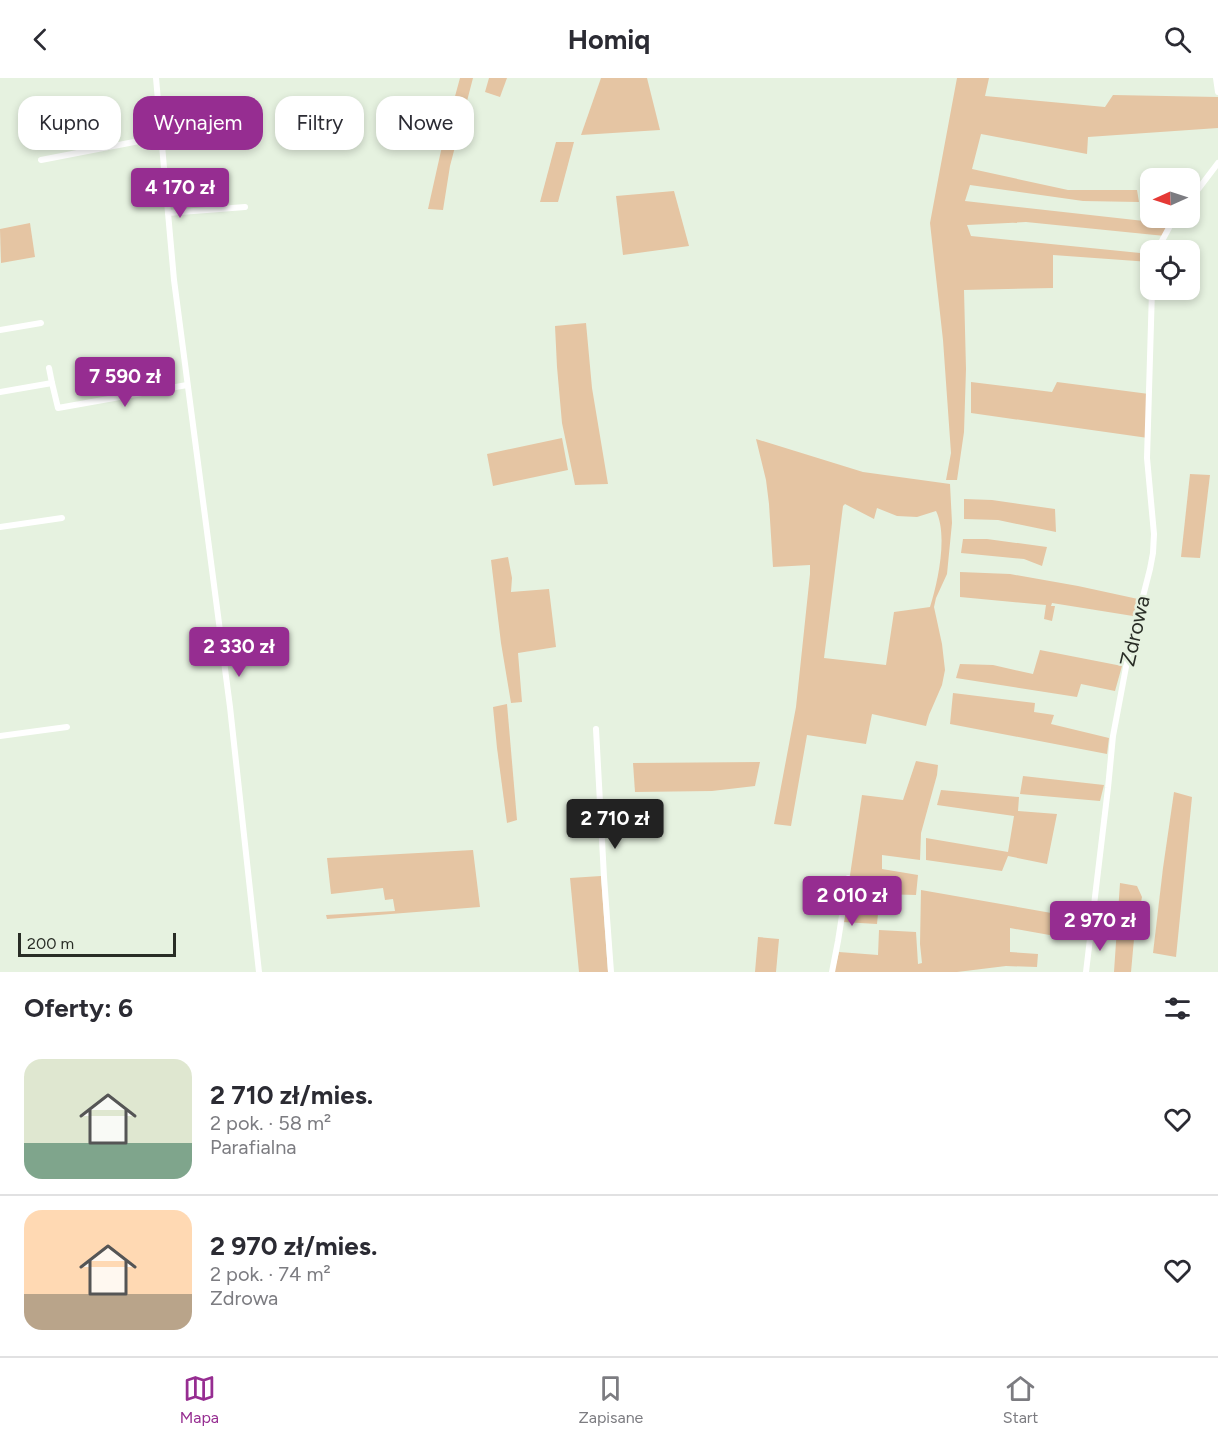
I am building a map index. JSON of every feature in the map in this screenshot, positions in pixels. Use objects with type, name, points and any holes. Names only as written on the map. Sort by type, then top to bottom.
[{"type":"street","points":[[156,78],[157,96]]},
{"type":"street","points":[[1216,78],[1218,92]]},
{"type":"street","points":[[41,160],[133,141]]},
{"type":"street","points":[[161,150],[188,386],[228,688],[259,972]]},
{"type":"street","points":[[1200,187],[1218,163]]},
{"type":"street","points":[[168,213],[245,207]]},
{"type":"street","name":"Zdrowa","points":[[1086,972],[1113,736],[1129,651],[1153,553],[1154,534],[1147,458],[1152,300]]},
{"type":"street","points":[[0,330],[41,323]]},
{"type":"street","points":[[49,368],[58,408],[188,386]]},
{"type":"street","points":[[0,392],[52,383]]},
{"type":"street","points":[[0,527],[62,518]]},
{"type":"street","points":[[0,736],[67,727]]},
{"type":"street","points":[[596,729],[611,972]]},
{"type":"street","points":[[832,972],[848,878]]},
{"type":"shaded area","points":[[460,78],[473,78],[468,96],[455,96]]},
{"type":"shaded area","points":[[489,78],[507,78],[500,97],[485,92]]},
{"type":"shaded area","points":[[601,78],[647,78],[660,130],[581,135]]},
{"type":"shaded area","points":[[957,78],[989,78],[985,96],[1105,107],[1113,95],[1218,97],[1218,128],[1088,137],[1087,154],[981,134],[972,169],[1068,190],[1137,190],[1139,202],[1083,201],[970,185],[965,201],[1140,221],[1140,228],[1169,228],[1165,236],[1026,222],[967,225],[971,236],[1140,253],[1140,261],[1053,255],[1053,288],[964,290],[966,369],[964,432],[957,480],[946,480],[951,453],[943,340],[930,223]]},
{"type":"shaded area","points":[[556,142],[574,142],[558,202],[540,202]]},
{"type":"shaded area","points":[[441,150],[454,150],[443,210],[428,209]]},
{"type":"shaded area","points":[[674,191],[689,246],[623,255],[616,196]]},
{"type":"shaded area","points":[[30,223],[35,257],[1,263],[0,229]]},
{"type":"shaded area","points":[[586,323],[592,388],[608,484],[575,485],[562,423],[555,326]]},
{"type":"shaded area","points":[[971,382],[1052,392],[1057,382],[1149,394],[1148,438],[971,413]]},
{"type":"shaded area","points":[[562,438],[568,470],[493,486],[487,454]]},
{"type":"shaded area","points":[[756,439],[863,472],[950,484],[952,523],[947,574],[934,607],[945,670],[942,685],[926,726],[872,714],[866,744],[807,735],[791,826],[774,824],[796,707],[810,565],[773,567],[766,480]],"holes":[[[845,504],[874,519],[877,508],[897,516],[917,517],[936,511],[940,521],[941,545],[939,572],[930,607],[894,612],[886,665],[824,658],[843,506]]]},
{"type":"shaded area","points":[[1190,474],[1210,475],[1200,558],[1181,557]]},
{"type":"shaded area","points":[[964,499],[992,500],[1055,509],[1056,532],[998,520],[964,519]]},
{"type":"shaded area","points":[[963,539],[987,539],[1047,547],[1042,566],[1024,559],[961,553]]},
{"type":"shaded area","points":[[508,557],[512,578],[511,592],[549,589],[556,647],[518,653],[522,702],[511,703],[491,560]]},
{"type":"shaded area","points":[[960,572],[1010,574],[1138,599],[1133,616],[1052,603],[1051,606],[1055,606],[1052,621],[1044,619],[1046,605],[960,597]]},
{"type":"shaded area","points":[[1040,650],[1122,666],[1115,691],[1081,684],[1077,697],[956,678],[960,664],[993,665],[1033,674]]},
{"type":"shaded area","points":[[953,693],[1035,703],[1034,712],[1054,715],[1051,724],[1109,738],[1107,754],[950,724]]},
{"type":"shaded area","points":[[507,704],[517,820],[507,823],[493,707]]},
{"type":"shaded area","points":[[916,761],[938,765],[921,833],[920,860],[882,855],[882,869],[918,875],[916,895],[880,894],[877,924],[843,922],[862,795],[903,800]]},
{"type":"shaded area","points":[[760,762],[755,786],[712,791],[635,792],[633,763]]},
{"type":"shaded area","points":[[1023,776],[1104,785],[1100,801],[1020,794]]},
{"type":"shaded area","points":[[941,790],[1019,797],[1018,811],[1057,814],[1047,864],[1008,856],[1002,871],[926,860],[926,838],[1008,852],[1014,816],[937,805]]},
{"type":"shaded area","points":[[1174,792],[1192,797],[1176,957],[1153,953]]},
{"type":"shaded area","points":[[473,850],[480,907],[327,919],[326,915],[395,911],[393,899],[385,900],[383,888],[331,894],[327,858]]},
{"type":"shaded area","points":[[601,876],[608,972],[579,972],[570,878]]},
{"type":"shaded area","points":[[1120,883],[1137,886],[1142,897],[1140,908],[1144,908],[1141,938],[1134,939],[1131,972],[1114,972]]},
{"type":"shaded area","points":[[921,890],[1057,914],[1055,936],[1010,928],[1010,952],[1038,954],[1037,967],[1006,966],[957,972],[834,972],[839,952],[878,955],[879,930],[916,932],[918,964],[922,963]]},
{"type":"shaded area","points":[[758,937],[779,939],[776,972],[755,972]]}]
